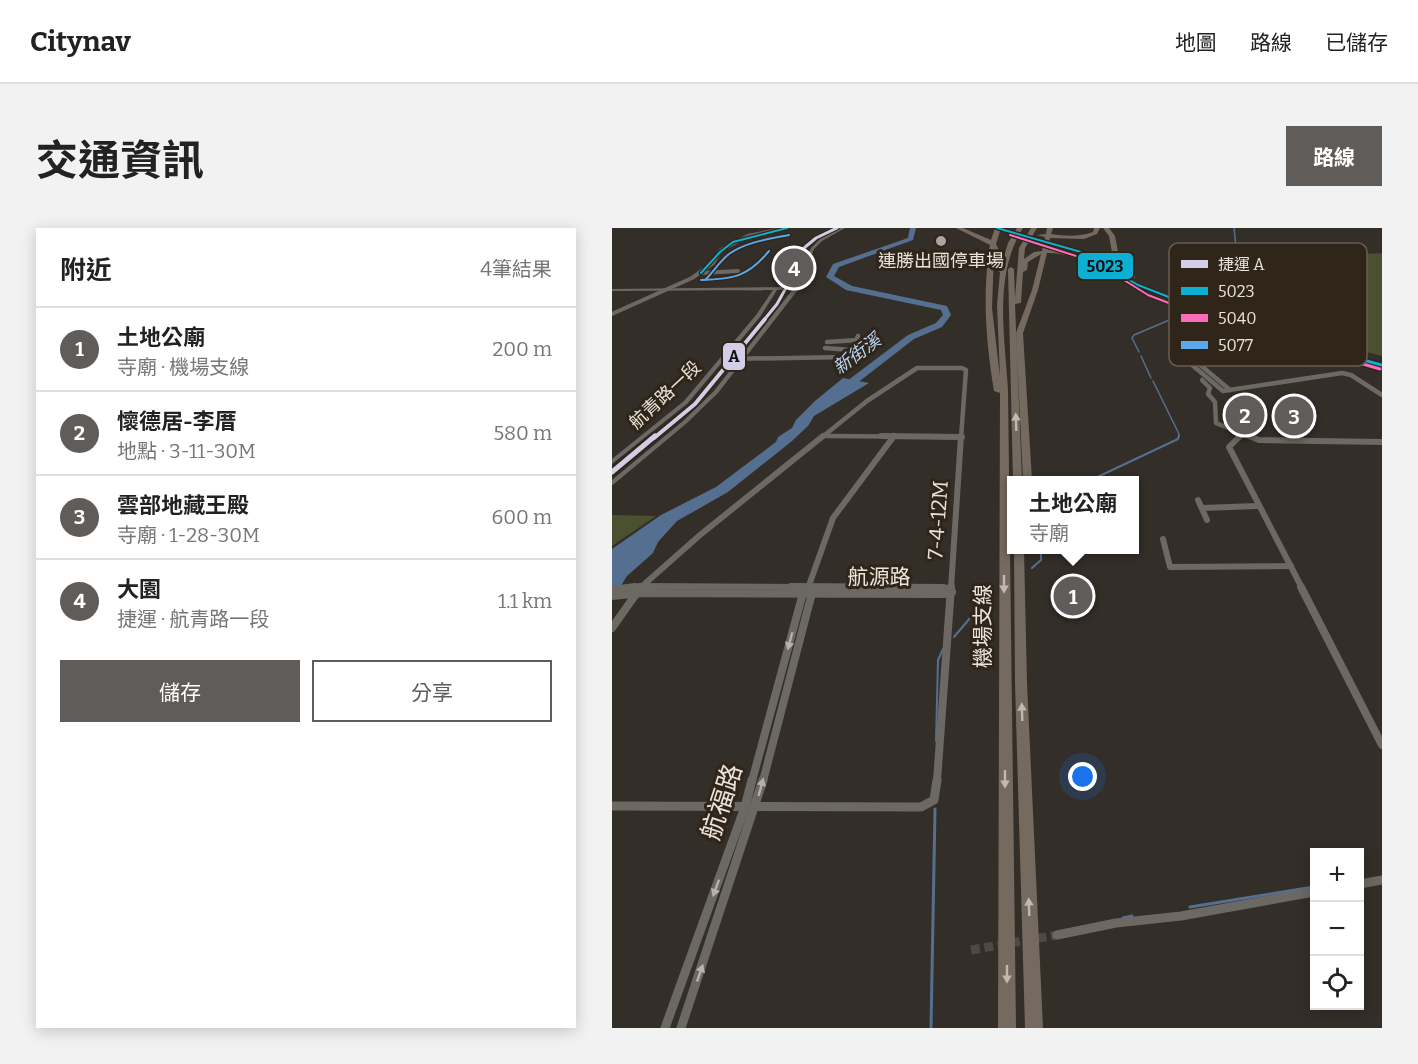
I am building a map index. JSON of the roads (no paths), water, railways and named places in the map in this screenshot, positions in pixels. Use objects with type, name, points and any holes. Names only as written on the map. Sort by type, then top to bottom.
[{"type":"highway","points":[[958,228],[995,246],[998,253],[996,307],[998,406],[1004,420]]},
{"type":"highway","points":[[999,264],[1008,233],[1013,228]]},
{"type":"highway","name":"機場支線","points":[[1007,1028],[1004,420],[1001,291],[1011,241],[1020,228]]},
{"type":"highway","points":[[1017,476],[1011,265],[1013,255],[1028,228]]},
{"type":"highway","points":[[1020,333],[1035,290],[1050,228]]},
{"type":"highway","points":[[1028,476],[1018,299],[1022,248],[1035,233],[1060,238],[1084,237],[1095,233],[1097,228]]},
{"type":"highway","points":[[998,391],[994,372],[988,273],[990,251],[1000,229]]},
{"type":"highway","points":[[1075,248],[1103,232],[1112,236],[1116,256],[1133,277]]},
{"type":"highway","points":[[1020,282],[1028,257],[1056,252],[1080,257],[1138,285]]},
{"type":"highway","name":"機場支線","points":[[1019,554],[1021,683],[1034,1028]]},
{"type":"main road","points":[[1013,228],[1035,233],[1112,262],[1151,288],[1169,295]]},
{"type":"main road","points":[[1000,229],[1035,233]]},
{"type":"main road","points":[[1075,248],[1138,285],[1169,297]]},
{"type":"main road","points":[[1367,359],[1382,363]]},
{"type":"main road","points":[[1367,359],[1382,363]]},
{"type":"street","points":[[612,314],[701,273],[713,264],[721,250],[748,236],[788,228]]},
{"type":"street","name":"航青路一段","points":[[612,483],[705,405],[796,289],[812,249],[821,240],[843,228]]},
{"type":"street","points":[[701,273],[738,271]]},
{"type":"street","name":"航青路一段","points":[[612,462],[677,410],[724,359],[776,289]]},
{"type":"street","points":[[612,291],[796,289]]},
{"type":"street","points":[[742,336],[759,337]]},
{"type":"street","points":[[724,359],[848,357],[858,338],[828,342]]},
{"type":"street","points":[[825,348],[851,350]]},
{"type":"street","points":[[1193,366],[1223,391],[1342,373],[1351,375],[1382,395]]},
{"type":"street","points":[[1201,366],[1230,390]]},
{"type":"street","name":"7-4-12M","points":[[612,628],[642,586],[700,535],[867,402],[917,368],[963,368],[966,370],[952,592],[934,800],[921,807],[612,806]]},
{"type":"street","points":[[1202,380],[1210,388],[1208,394],[1215,402],[1216,423],[1259,440],[1317,439],[1326,443],[1382,442]]},
{"type":"street","points":[[1243,434],[1229,447],[1257,506],[1291,566],[1382,745]]},
{"type":"street","points":[[824,436],[962,437]]},
{"type":"street","name":"航福路","points":[[665,1028],[745,807],[808,591],[833,518],[894,436]]},
{"type":"street","points":[[1198,500],[1207,520]]},
{"type":"street","points":[[1202,508],[1257,506]]},
{"type":"street","points":[[1163,539],[1170,567],[1291,566]]},
{"type":"street","name":"航源路","points":[[627,591],[642,586],[944,594],[952,592]]},
{"type":"street","points":[[612,590],[627,591]]},
{"type":"street","points":[[612,596],[627,591]]},
{"type":"street","name":"航源路","points":[[627,591],[638,594],[808,591]]},
{"type":"street","name":"航福路","points":[[681,1028],[756,807],[808,591]]},
{"type":"street","points":[[1364,883],[1382,880]]},
{"type":"street","points":[[1057,935],[1310,893]]},
{"type":"water","points":[[843,378],[869,383],[814,416],[808,426],[792,441],[728,492],[677,521],[658,542],[653,553],[627,576],[612,600],[612,549],[661,515],[716,487],[776,442],[778,437],[792,428],[796,420],[815,401]]},
{"type":"waterway","name":"新街溪","points":[[839,392],[911,337],[939,325],[947,315],[944,308],[849,288],[830,277],[836,266],[911,239],[913,228]]},
{"type":"waterway","points":[[1234,228],[1236,243]]},
{"type":"waterway","points":[[1139,352],[1132,338],[1134,335],[1169,320]]},
{"type":"waterway","points":[[1141,356],[1151,378]]},
{"type":"waterway","points":[[1153,381],[1179,434],[1178,438]]},
{"type":"waterway","points":[[1099,476],[1178,439],[1179,436]]},
{"type":"waterway","points":[[1032,568],[1041,560],[1041,554]]},
{"type":"waterway","points":[[954,637],[993,591]]},
{"type":"waterway","points":[[936,741],[938,660],[943,649]]},
{"type":"waterway","points":[[931,1028],[935,809]]},
{"type":"waterway","points":[[1190,907],[1310,888]]},
{"type":"waterway","points":[[1123,918],[1132,916]]},
{"type":"tunnel","points":[[971,950],[1057,935]]},
{"type":"metro line","name":"A","points":[[612,472],[695,404],[777,304],[797,268],[804,248],[816,238],[837,228]]},
{"type":"place","name":"連勝出國停車場","points":[[941,241]]},
{"type":"place","name":"大園","points":[[794,268]]},
{"type":"place","name":"懷德居-李厝","points":[[1245,415]]},
{"type":"place","name":"雲部地藏王殿","points":[[1294,416]]},
{"type":"place","name":"土地公廟","points":[[1073,596]]}]
